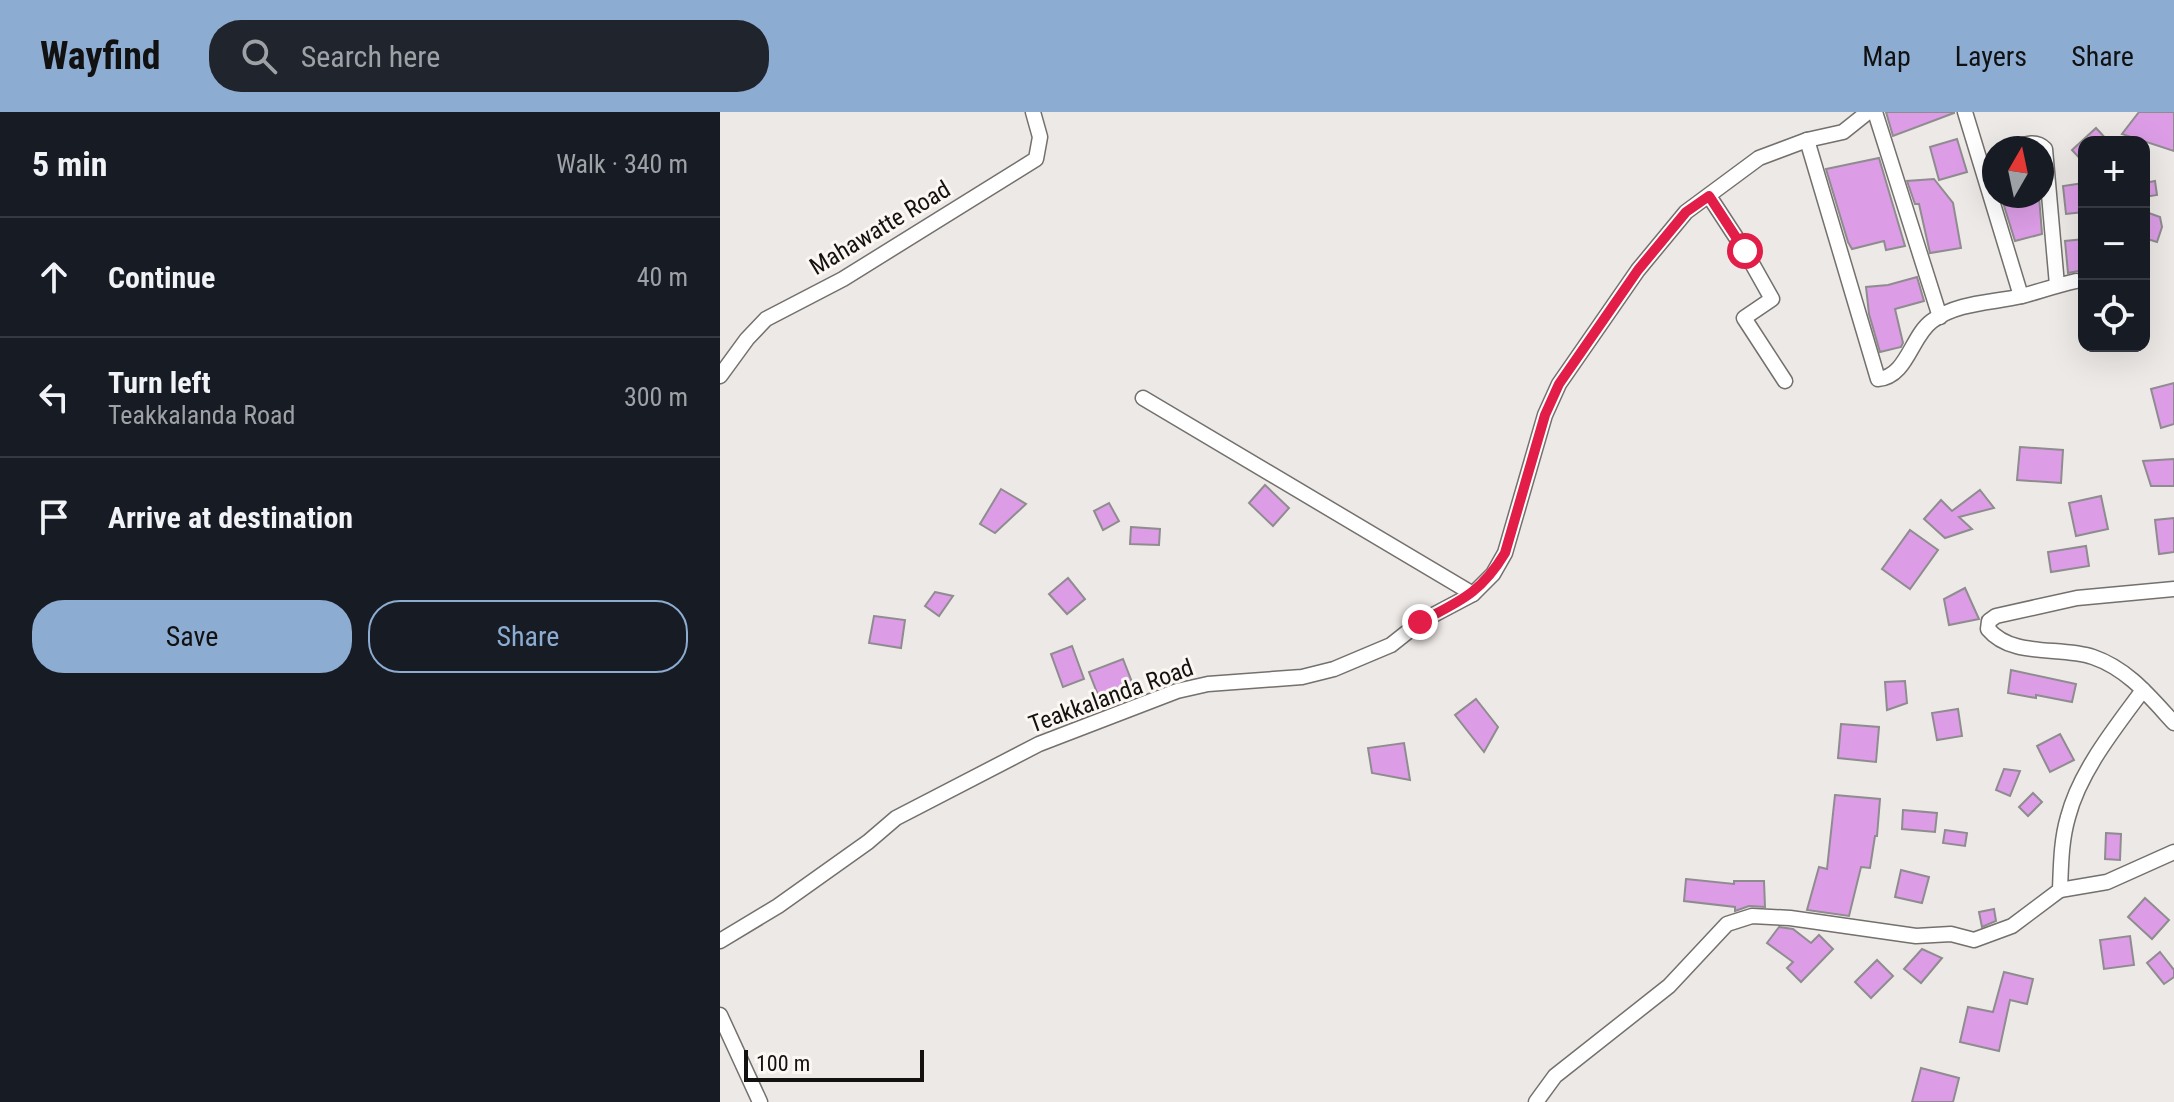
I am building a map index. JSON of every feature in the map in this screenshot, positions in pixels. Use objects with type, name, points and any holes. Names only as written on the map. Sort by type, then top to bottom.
[{"type":"street","name":"Mahawatte Road","points":[[720,376],[766,319],[843,279],[1036,159],[1040,137],[1033,112]]},
{"type":"street","name":"Teakkalanda Road","points":[[720,941],[791,897],[896,818],[1039,744],[1177,691],[1208,684],[1302,677],[1334,669],[1391,645],[1420,622],[1473,594],[1493,574],[1505,553],[1545,415],[1559,384],[1638,270],[1686,212],[1759,158],[1807,140],[1843,132],[1868,112]]},
{"type":"street","points":[[1875,112],[1940,317]]},
{"type":"street","points":[[1965,112],[1982,147]]},
{"type":"street","points":[[1807,140],[1878,379],[1888,378],[1897,370],[1929,323],[1940,317],[1981,301],[2021,296],[2076,281]]},
{"type":"street","points":[[1709,196],[1772,299],[1744,318],[1785,381]]},
{"type":"street","points":[[1999,208],[2021,296]]},
{"type":"street","points":[[2050,208],[2057,285]]},
{"type":"street","points":[[1143,398],[1473,594]]},
{"type":"street","points":[[2174,589],[2077,598],[1996,616],[1989,621],[1988,629],[1997,640],[2012,646],[2092,657],[2133,679],[2174,723]]},
{"type":"street","points":[[2060,890],[2061,850],[2068,815],[2082,781],[2143,690]]},
{"type":"street","points":[[1536,1102],[1555,1076],[1669,986],[1727,924],[1752,916],[1790,918],[1916,936],[1951,934],[1974,940],[2012,926],[2060,890],[2107,882],[2174,852]]},
{"type":"street","points":[[720,1015],[760,1102]]},
{"type":"building","points":[[1886,112],[1954,112],[1954,113],[1893,136]]},
{"type":"building","points":[[2139,112],[2174,112],[2174,151],[2150,143],[2150,136],[2122,134]]},
{"type":"building","points":[[2096,128],[2103,136],[2087,136]]},
{"type":"building","points":[[1957,139],[1967,172],[1939,180],[1930,147]]},
{"type":"building","points":[[1879,158],[1905,246],[1886,250],[1884,241],[1852,249],[1826,169]]},
{"type":"building","points":[[1934,179],[1953,203],[1961,248],[1930,253],[1919,204],[1915,204],[1907,181]]},
{"type":"building","points":[[2155,181],[2157,195],[2150,196],[2150,182]]},
{"type":"building","points":[[2078,184],[2078,213],[2066,214],[2063,186]]},
{"type":"building","points":[[2005,208],[2040,208],[2042,234],[2015,241]]},
{"type":"building","points":[[2150,213],[2160,217],[2162,227],[2157,242],[2150,240]]},
{"type":"building","points":[[2078,240],[2078,271],[2068,273],[2065,241]]},
{"type":"building","points":[[1917,277],[1924,301],[1895,309],[1903,343],[1901,347],[1880,352],[1869,314],[1866,287]]},
{"type":"building","points":[[2174,383],[2174,424],[2161,428],[2151,389]]},
{"type":"building","points":[[2020,447],[2063,450],[2061,483],[2017,480]]},
{"type":"building","points":[[2174,459],[2174,486],[2151,486],[2143,461]]},
{"type":"building","points":[[1265,485],[1289,508],[1273,526],[1249,503]]},
{"type":"building","points":[[1001,489],[1026,504],[995,533],[980,524]]},
{"type":"building","points":[[1980,490],[1994,508],[1959,517],[1972,529],[1945,538],[1924,519],[1941,500],[1952,511]]},
{"type":"building","points":[[2101,496],[2108,529],[2076,536],[2069,503]]},
{"type":"building","points":[[1109,503],[1119,521],[1103,530],[1094,511]]},
{"type":"building","points":[[2174,518],[2174,552],[2159,554],[2155,520]]},
{"type":"building","points":[[1131,527],[1160,529],[1159,545],[1130,544]]},
{"type":"building","points":[[1910,530],[1938,550],[1910,589],[1882,569]]},
{"type":"building","points":[[2086,546],[2089,566],[2051,572],[2048,552]]},
{"type":"building","points":[[1068,578],[1085,599],[1067,614],[1049,594]]},
{"type":"building","points":[[1965,588],[1979,619],[1949,625],[1944,599]]},
{"type":"building","points":[[935,592],[953,596],[939,616],[925,606]]},
{"type":"building","points":[[874,616],[905,620],[901,648],[869,643]]},
{"type":"building","points":[[1072,646],[1084,679],[1063,687],[1051,654]]},
{"type":"building","points":[[1123,659],[1137,695],[1103,708],[1089,672]]},
{"type":"building","points":[[2011,670],[2076,684],[2072,702],[2008,693]]},
{"type":"building","points":[[1905,681],[1907,703],[1887,710],[1885,682]]},
{"type":"building","points":[[1476,699],[1498,727],[1484,752],[1455,715]]},
{"type":"building","points":[[1958,709],[1962,736],[1937,740],[1932,713]]},
{"type":"building","points":[[1841,724],[1879,727],[1876,762],[1838,758]]},
{"type":"building","points":[[2060,734],[2074,760],[2050,772],[2037,746]]},
{"type":"building","points":[[1404,743],[1410,780],[1372,773],[1368,748]]},
{"type":"building","points":[[2004,769],[2020,771],[2010,796],[1996,790]]},
{"type":"building","points":[[2033,793],[2042,802],[2028,816],[2019,807]]},
{"type":"building","points":[[1835,795],[1880,799],[1870,868],[1861,867],[1849,916],[1807,910],[1819,867],[1827,869]]},
{"type":"building","points":[[1903,810],[1937,813],[1935,832],[1902,829]]},
{"type":"building","points":[[1945,830],[1967,833],[1965,846],[1943,843]]},
{"type":"building","points":[[2106,833],[2121,834],[2120,860],[2105,859]]},
{"type":"building","points":[[1901,870],[1929,877],[1922,903],[1895,897]]},
{"type":"building","points":[[1686,879],[1734,884],[1734,881],[1764,881],[1765,907],[1749,906],[1735,911],[1735,907],[1684,901]]},
{"type":"building","points":[[2145,898],[2169,920],[2152,939],[2128,917]]},
{"type":"building","points":[[1994,909],[1996,921],[1982,927],[1979,912]]},
{"type":"building","points":[[1779,927],[1793,929],[1811,943],[1819,935],[1833,949],[1801,982],[1787,968],[1793,962],[1767,943]]},
{"type":"building","points":[[2130,936],[2134,965],[2104,969],[2100,940]]},
{"type":"building","points":[[1922,949],[1942,958],[1921,983],[1904,969]]},
{"type":"building","points":[[2160,952],[2174,970],[2174,977],[2164,984],[2147,963]]},
{"type":"building","points":[[1877,960],[1893,976],[1871,998],[1855,982]]},
{"type":"building","points":[[2004,972],[2033,979],[2027,1004],[2010,1000],[1999,1051],[1960,1042],[1968,1007],[1993,1012]]},
{"type":"building","points":[[1921,1068],[1959,1078],[1953,1102],[1912,1102]]},
{"type":"route","points":[[1420,622],[1473,594],[1493,574],[1505,553],[1545,415],[1559,384],[1638,270],[1686,212],[1709,196],[1745,251]]}]
